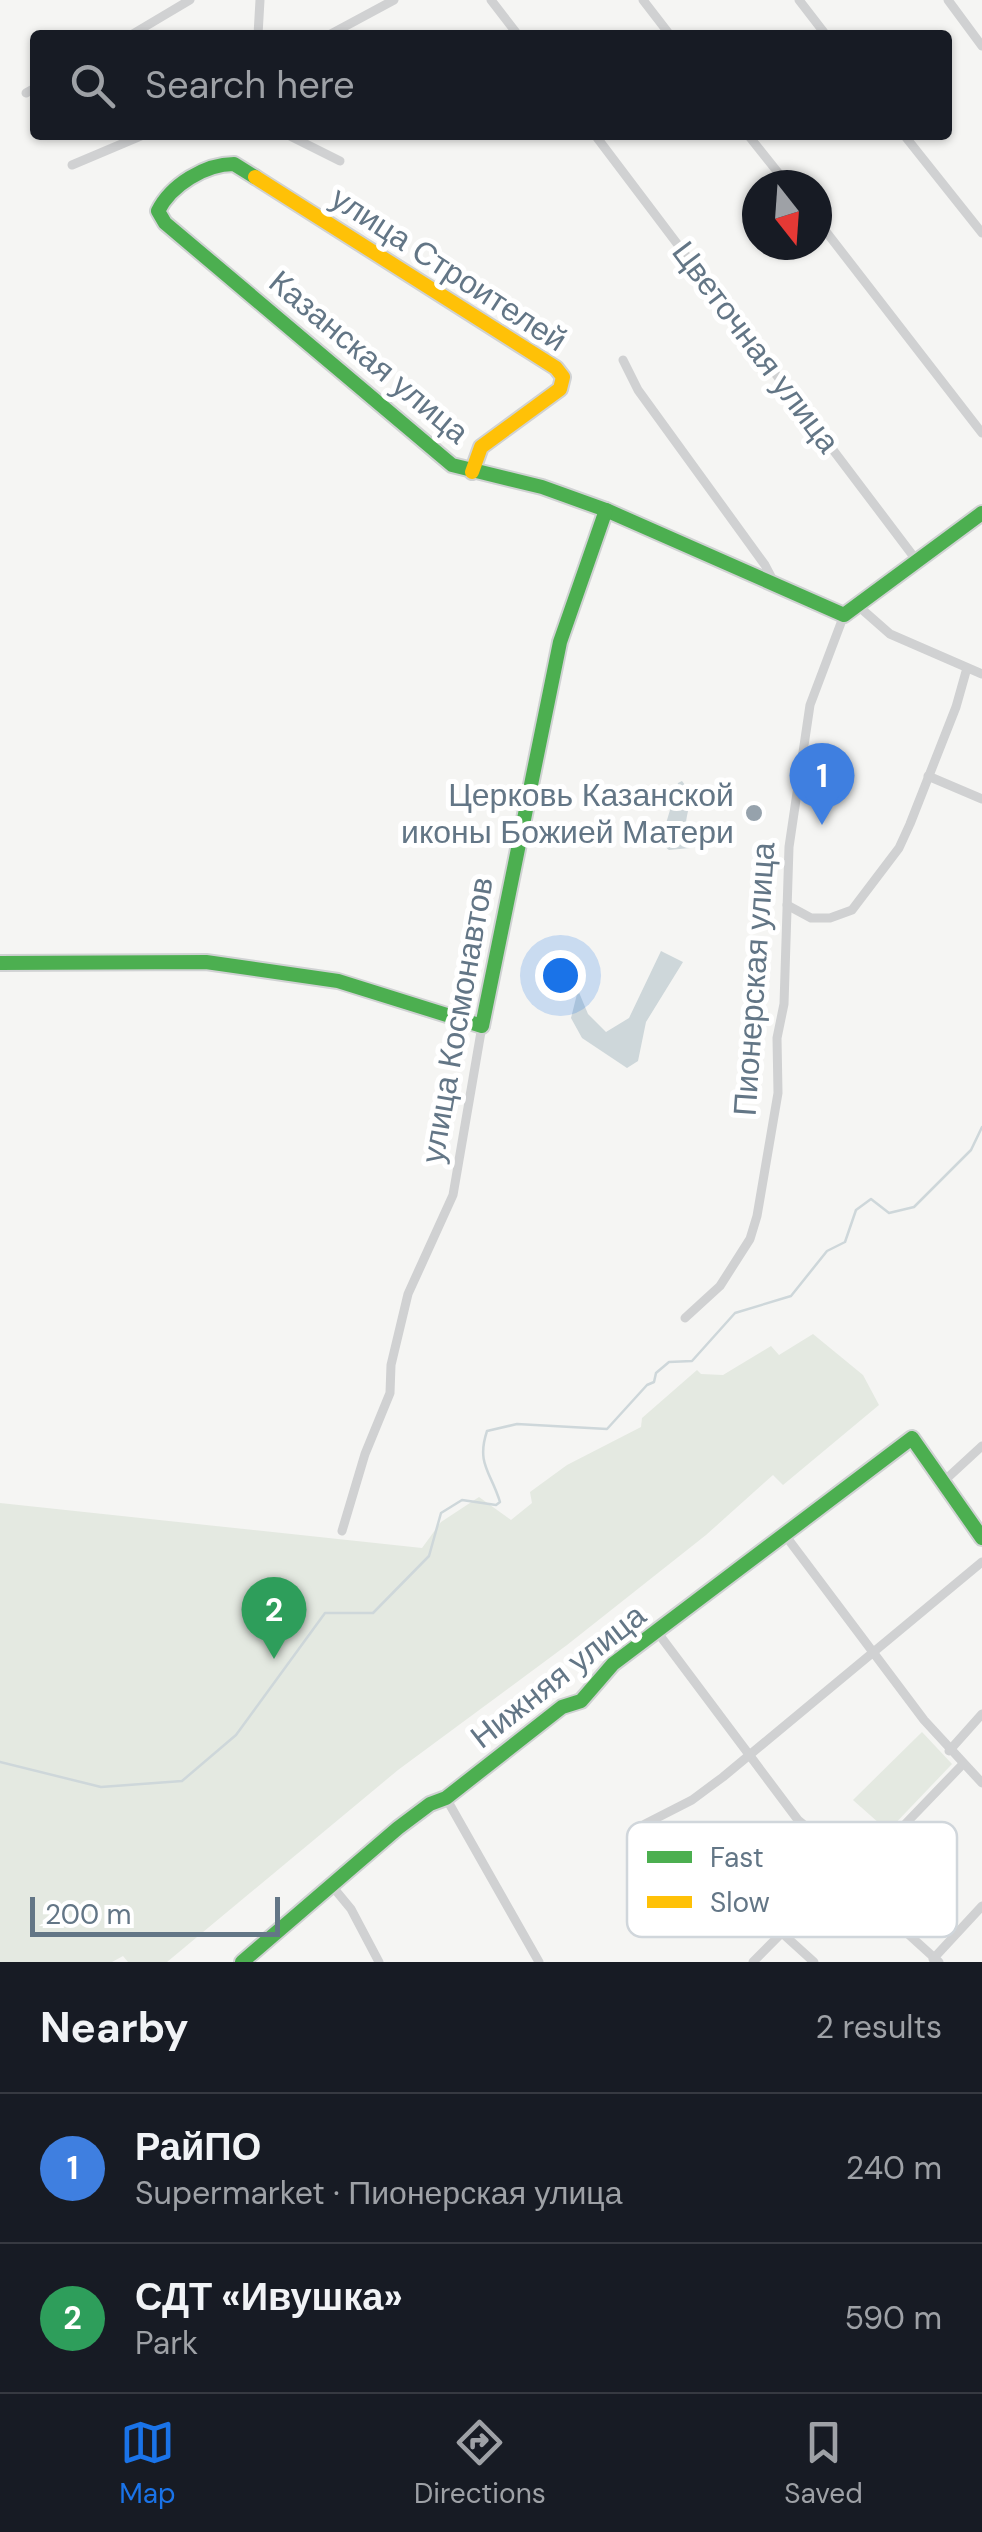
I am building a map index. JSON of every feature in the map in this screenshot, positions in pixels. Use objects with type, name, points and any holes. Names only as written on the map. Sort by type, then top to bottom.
[{"type":"street","points":[[139,30],[190,0]]},
{"type":"street","points":[[258,30],[260,0]]},
{"type":"street","points":[[338,30],[394,0]]},
{"type":"street","points":[[490,0],[514,30]]},
{"type":"street","points":[[643,0],[666,30]]},
{"type":"street","points":[[799,0],[822,30]]},
{"type":"street","points":[[948,0],[982,46]]},
{"type":"street","points":[[72,165],[131,140]]},
{"type":"street","points":[[298,140],[340,161]]},
{"type":"street","name":"Цветочная улица","points":[[598,140],[917,561]]},
{"type":"street","points":[[752,140],[776,170]]},
{"type":"street","points":[[908,140],[982,234]]},
{"type":"street","name":"улица Строителей","points":[[186,182],[218,164],[234,164],[556,368],[563,376],[560,389],[481,447],[472,472]]},
{"type":"street","name":"Казанская улица","points":[[186,182],[158,205],[164,223],[452,465],[542,487],[606,510],[844,616]]},
{"type":"street","points":[[832,239],[982,433]]},
{"type":"street","points":[[623,360],[638,390],[765,565],[776,586]]},
{"type":"street","name":"улица Космонавтов","points":[[342,1532],[365,1454],[390,1394],[391,1365],[408,1294],[453,1195],[482,1026],[560,642],[606,510]]},
{"type":"street","name":"Пионерская улица","points":[[684,1318],[720,1286],[750,1239],[757,1216],[778,1092],[777,1038],[784,1004],[788,846],[810,705],[844,616],[982,514]]},
{"type":"street","points":[[857,605],[890,634],[982,674]]},
{"type":"street","points":[[787,905],[811,918],[830,918],[852,910],[898,848],[967,668]]},
{"type":"street","points":[[928,776],[982,799]]},
{"type":"street","points":[[0,963],[206,962],[338,982],[482,1026]]},
{"type":"street","name":"Нижняя улица","points":[[242,1962],[398,1828],[430,1804],[446,1798],[562,1706],[580,1701],[603,1672],[912,1438],[944,1481]]},
{"type":"street","points":[[982,1446],[944,1481],[982,1538]]},
{"type":"street","points":[[786,1535],[873,1654],[950,1750],[982,1783]]},
{"type":"street","points":[[649,1822],[692,1800],[982,1562]]},
{"type":"street","points":[[658,1633],[801,1822]]},
{"type":"street","points":[[950,1750],[982,1714]]},
{"type":"street","points":[[907,1822],[962,1764]]},
{"type":"street","points":[[446,1798],[539,1962]]},
{"type":"street","points":[[332,1886],[350,1909],[379,1962]]},
{"type":"street","points":[[957,1934],[982,1906]]},
{"type":"street","points":[[753,1962],[778,1937]]},
{"type":"street","points":[[786,1937],[814,1962]]},
{"type":"street","points":[[910,1937],[934,1960],[954,1937]]},
{"type":"shaded area","points":[[682,781],[690,797],[686,826],[690,848],[669,850],[662,837],[678,783]]},
{"type":"shaded area","points":[[661,951],[683,962],[646,1022],[638,1061],[627,1068],[582,1038],[571,1018],[578,990],[588,1014],[606,1032],[629,1018]]},
{"type":"shaded area","points":[[813,1334],[863,1375],[879,1405],[783,1485],[773,1475],[706,1535],[567,1645],[398,1770],[167,1962],[128,1962],[123,1956],[112,1962],[0,1962],[0,1503],[422,1548],[441,1522],[479,1497],[511,1520],[532,1503],[530,1492],[567,1465],[641,1427],[642,1418],[697,1370],[701,1374],[723,1375],[771,1346],[779,1355]]},
{"type":"shaded area","points":[[922,1732],[952,1764],[897,1822],[878,1822],[853,1800]]},
{"type":"waterway","points":[[0,1762],[101,1787],[182,1781],[236,1735],[325,1613],[373,1613],[429,1556],[441,1513],[462,1500],[496,1505],[500,1502],[484,1460],[487,1431],[517,1424],[607,1429],[654,1382],[656,1373],[669,1362],[692,1361],[735,1313],[791,1296],[827,1251],[845,1242],[856,1210],[871,1199],[889,1213],[914,1207],[971,1150],[982,1127]]},
{"type":"traffic: fast","points":[[255,177],[234,164],[212,168],[180,185],[158,211],[165,223],[452,465],[542,487],[606,510],[844,615],[982,513]]},
{"type":"traffic: fast","points":[[0,963],[206,962],[338,981],[482,1026],[560,642],[606,510]]},
{"type":"traffic: fast","points":[[242,1962],[398,1828],[430,1804],[446,1798],[562,1707],[581,1701],[613,1664],[912,1438],[982,1538]]},
{"type":"traffic: slow","points":[[255,177],[556,368],[563,377],[560,389],[481,447],[472,472]]},
{"type":"place","name":"Церковь Казанской иконы Божией Матери","points":[[754,813]]},
{"type":"place","name":"РайПО","points":[[822,825]]},
{"type":"place","name":"СДТ «Ивушка»","points":[[274,1659]]}]
